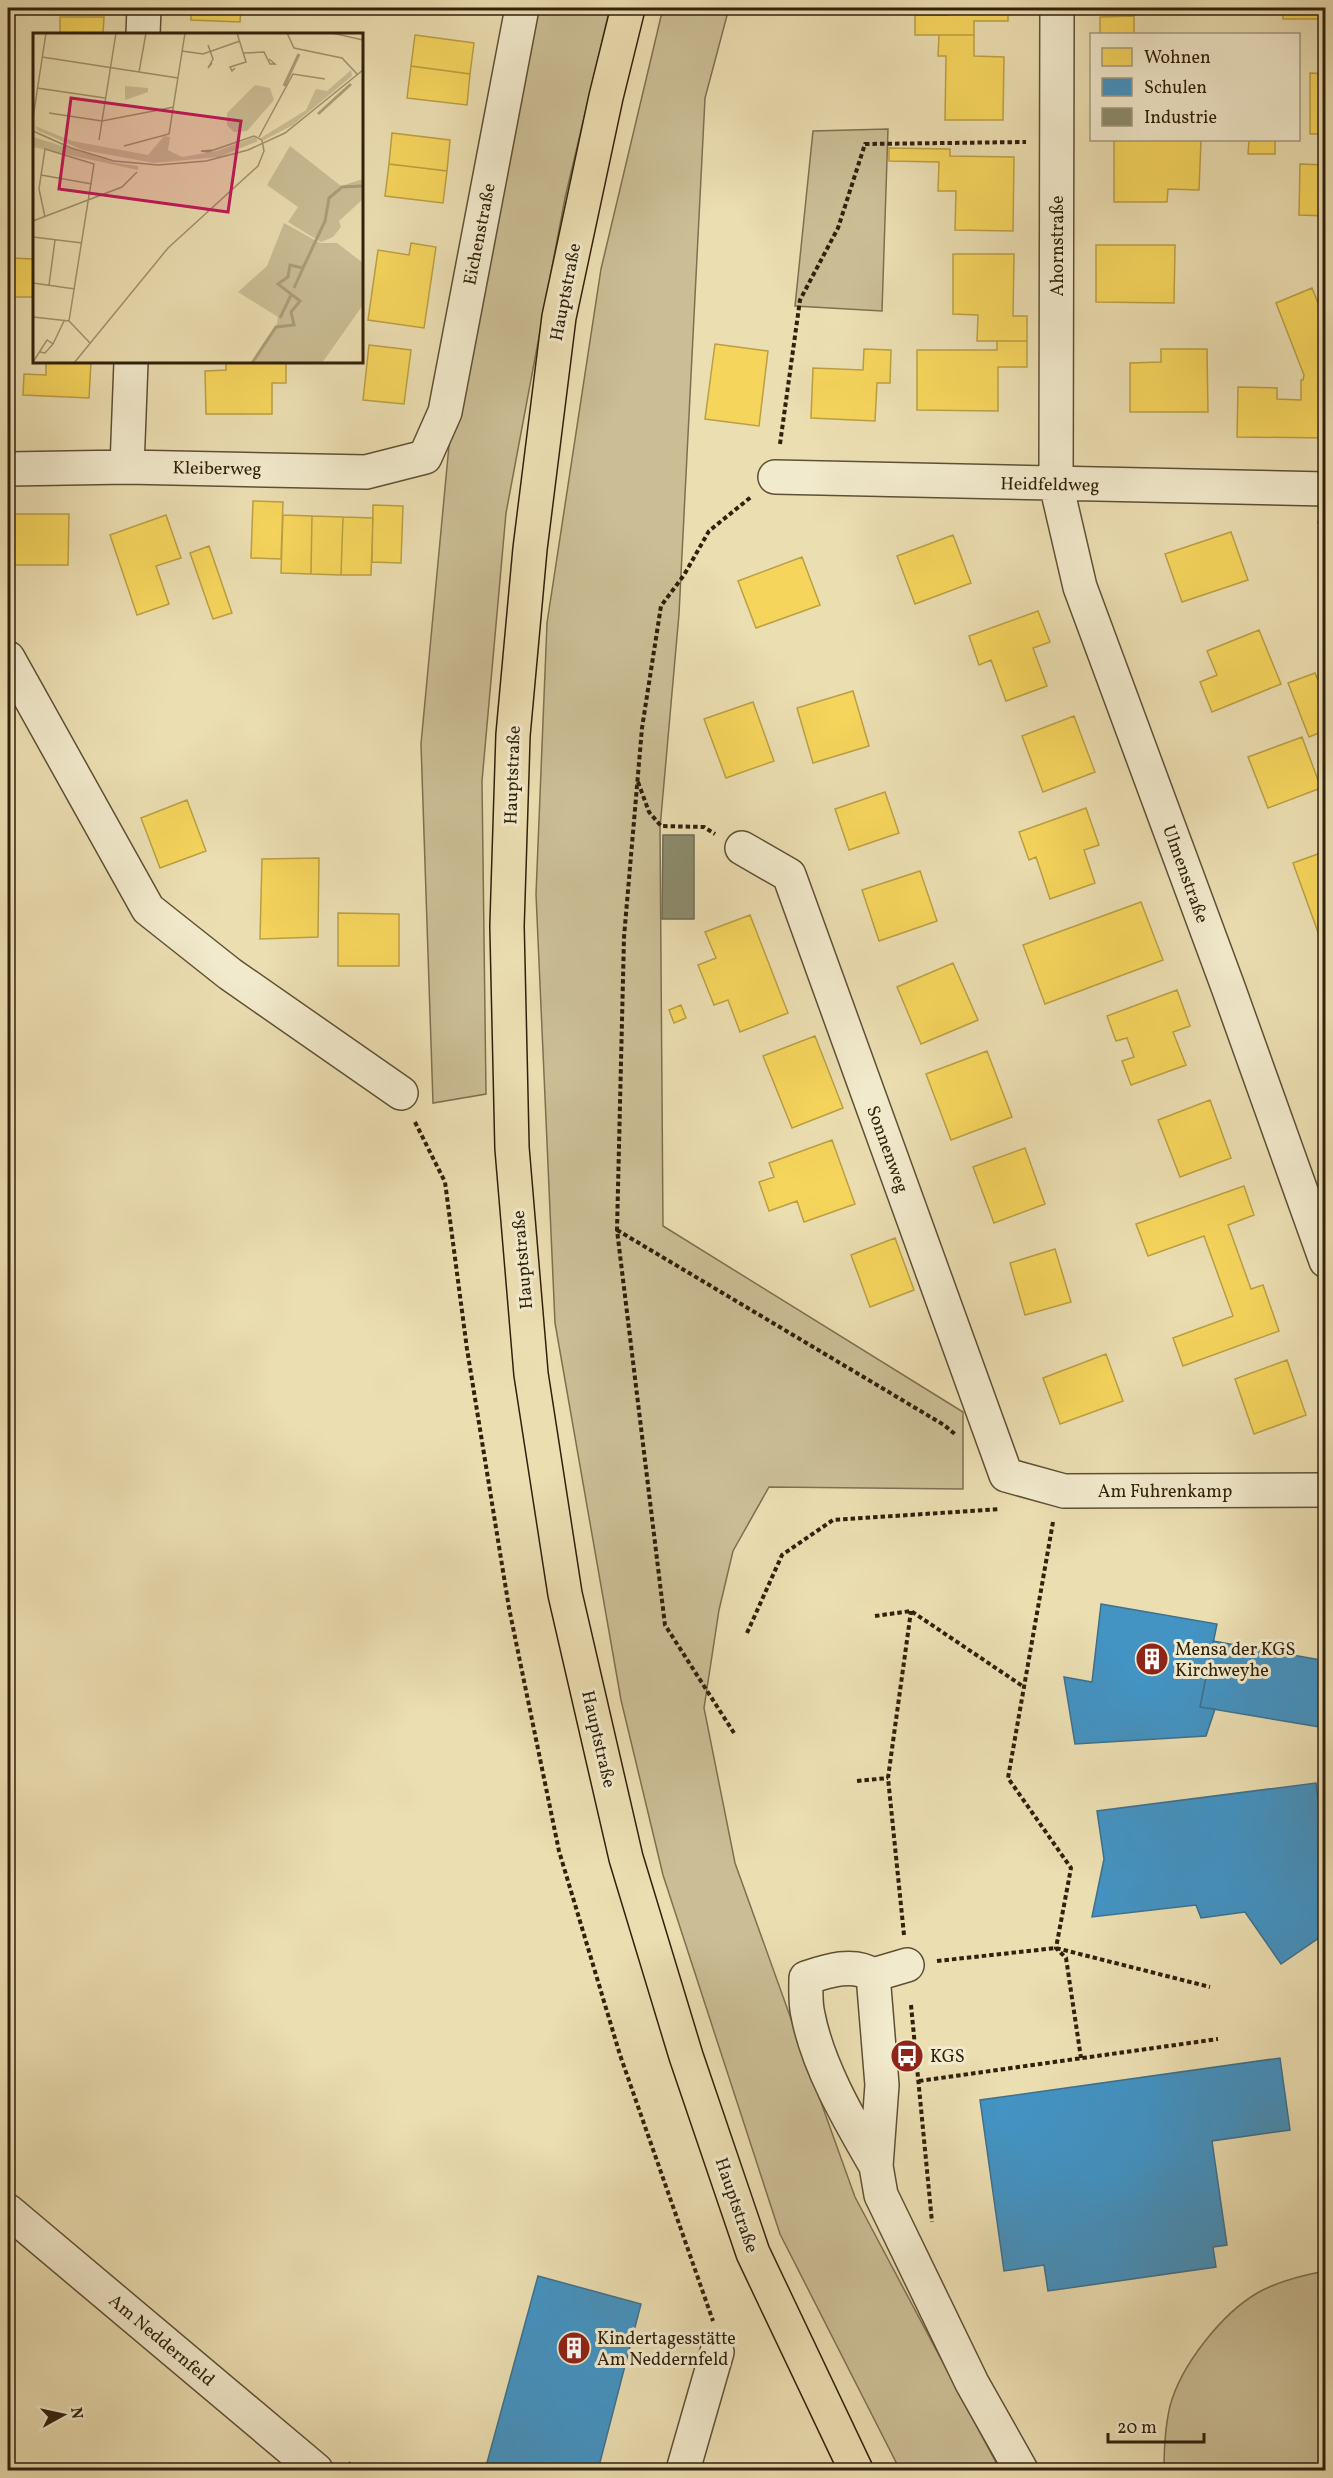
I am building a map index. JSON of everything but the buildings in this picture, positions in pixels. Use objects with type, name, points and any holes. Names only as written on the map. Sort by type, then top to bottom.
[{"type":"main road","name":"Hauptstraße","points":[[628,8],[606,97],[559,317],[530,549],[513,735],[507,926],[512,1113],[531,1374],[565,1594],[626,1858],[686,2056],[753,2253],[856,2470]]},
{"type":"street","points":[[143,33],[144,8]]},
{"type":"street","name":"Eichenstraße","points":[[425,458],[445,412],[522,8]]},
{"type":"street","name":"Ahornstraße","points":[[1056,484],[1057,8]]},
{"type":"street","points":[[127,467],[131,363]]},
{"type":"street","name":"Kleiberweg","points":[[8,469],[127,467],[366,472],[425,458]]},
{"type":"street","name":"Heidfeldweg","points":[[775,477],[1326,489]]},
{"type":"street","name":"Ulmenstraße","points":[[1056,484],[1080,587],[1228,987],[1326,1261]]},
{"type":"street","points":[[8,658],[148,909],[230,974],[401,1092]]},
{"type":"street","name":"Sonnenweg","points":[[742,848],[789,875],[1006,1474]]},
{"type":"street","name":"Am Fuhrenkamp","points":[[1006,1474],[1064,1491],[1326,1490]]},
{"type":"street","points":[[873,1975],[907,1965]]},
{"type":"street","points":[[873,1975],[864,1969],[832,1969],[806,1978],[807,2014],[824,2066],[845,2112],[876,2166]]},
{"type":"street","points":[[873,1975],[882,2085],[876,2166],[881,2195],[972,2383],[1021,2470]]},
{"type":"street","name":"Am Neddernfeld","points":[[8,2211],[316,2470]]},
{"type":"street","points":[[683,2470],[717,2352]]},
{"type":"path","points":[[734,1733],[665,1625],[616,1230],[624,938],[642,728],[661,606],[684,575],[709,531],[775,477],[800,300],[838,228],[865,144],[1057,142]]},
{"type":"path","points":[[637,781],[649,812],[661,826],[704,827],[742,848]]},
{"type":"path","points":[[401,1092],[445,1182],[467,1349],[509,1608],[559,1851],[620,2055],[712,2317],[717,2352]]},
{"type":"path","points":[[616,1230],[944,1425],[962,1439]]},
{"type":"path","points":[[747,1633],[782,1555],[833,1520],[1009,1509]]},
{"type":"path","points":[[1054,1514],[1052,1536],[1008,1778],[1071,1868],[1056,1948]]},
{"type":"path","points":[[875,1616],[910,1611],[1024,1687]]},
{"type":"path","points":[[910,1611],[888,1778],[933,2232]]},
{"type":"path","points":[[857,1782],[888,1778]]},
{"type":"path","points":[[1056,1948],[1066,1958],[1081,2058]]},
{"type":"path","points":[[907,1965],[1056,1948],[1210,1987]]},
{"type":"path","points":[[919,2081],[1218,2039]]},
{"type":"shaded area","points":[[530,8],[610,8],[565,198],[506,513],[482,781],[486,1094],[433,1103],[421,744],[451,424]]},
{"type":"shaded area","points":[[663,8],[729,8],[705,98],[679,614],[660,828],[663,1226],[963,1412],[963,1489],[769,1487],[733,1551],[719,1610],[704,1708],[735,1863],[855,2197],[1000,2470],[900,2470],[780,2234],[663,1875],[621,1700],[555,1323],[536,894],[547,623],[601,269]]},
{"type":"shaded area","points":[[888,129],[882,311],[795,306],[813,131]]},
{"type":"shaded area","points":[[1325,2271],[1325,2470],[1164,2470],[1167,2422],[1175,2390],[1193,2357],[1217,2326],[1245,2301],[1259,2292],[1283,2282]]},
{"type":"place","name":"Mensa der KGS Kirchweyhe","points":[[1152,1659]]},
{"type":"place","name":"KGS","points":[[907,2056]]},
{"type":"place","name":"Kindertagesstätte Am Neddernfeld","points":[[574,2348]]}]
